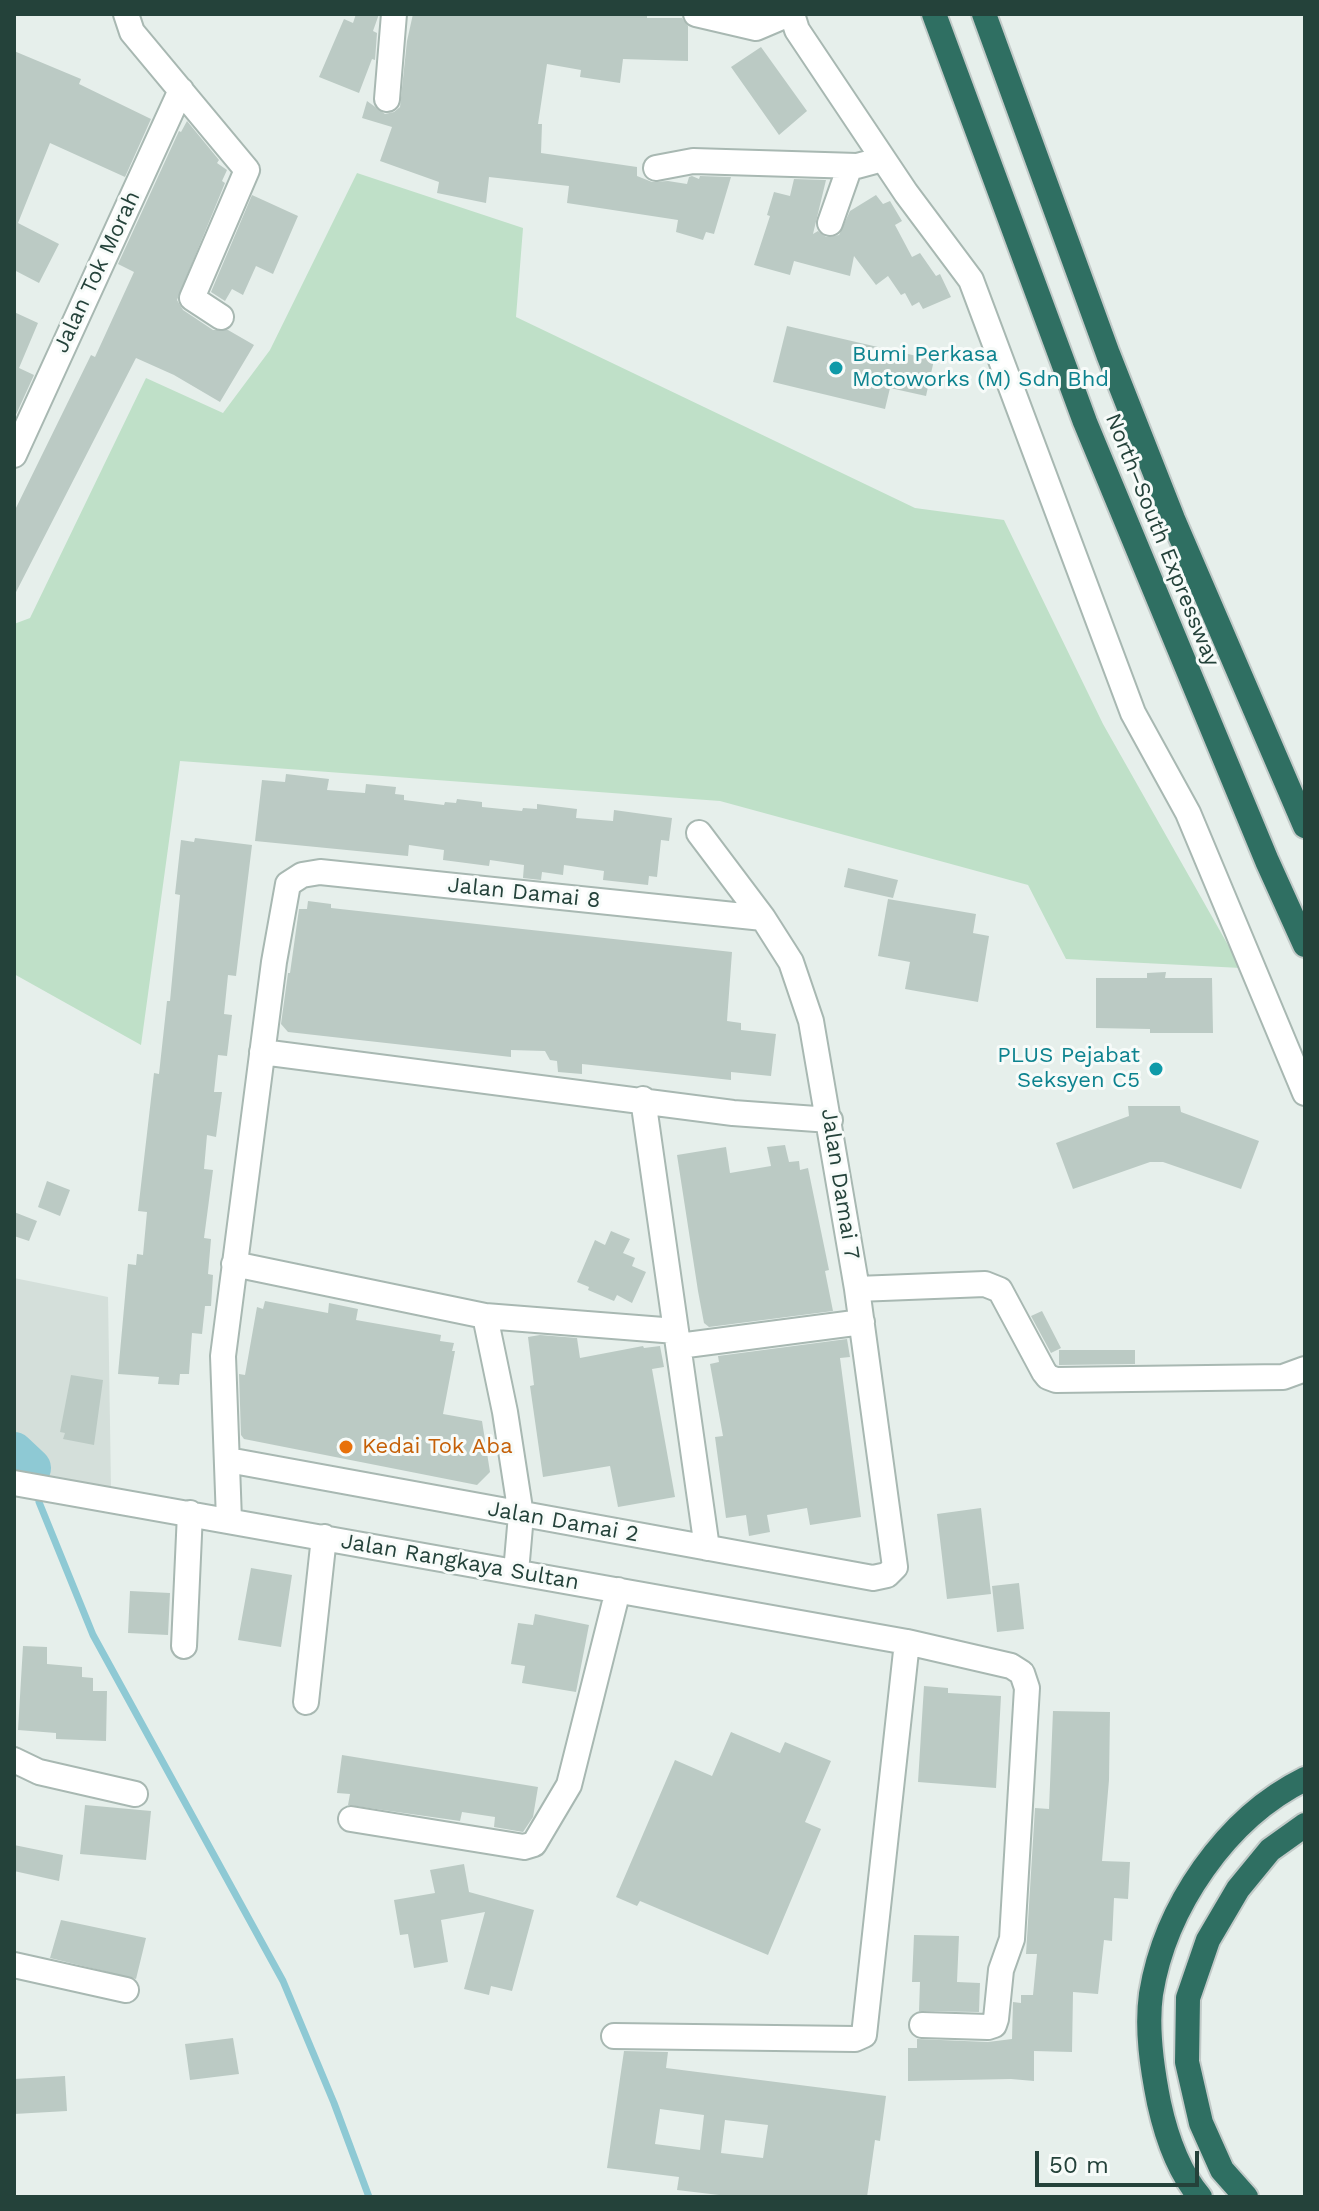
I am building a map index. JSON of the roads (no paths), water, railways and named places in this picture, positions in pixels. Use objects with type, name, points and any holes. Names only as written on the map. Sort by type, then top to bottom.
[{"type":"highway","name":"North–South Expressway","points":[[934,14],[1085,422],[1261,847],[1305,945]]},
{"type":"highway","name":"North–South Expressway","points":[[984,14],[1108,354],[1168,505],[1305,826]]},
{"type":"highway","points":[[1200,2197],[1191,2187],[1165,2130],[1151,2064],[1151,1995],[1171,1925],[1206,1868],[1241,1823],[1287,1787],[1305,1779]]},
{"type":"highway","points":[[1246,2197],[1222,2170],[1201,2123],[1187,2062],[1188,1998],[1208,1940],[1238,1889],[1270,1850],[1305,1825]]},
{"type":"street","points":[[126,14],[132,32],[247,170],[192,298],[221,317]]},
{"type":"street","points":[[387,99],[394,14]]},
{"type":"street","points":[[696,14],[756,28],[786,18],[971,280],[1133,713],[1188,813],[1305,1093]]},
{"type":"street","name":"Jalan Tok Morah","points":[[14,455],[181,90]]},
{"type":"street","points":[[656,168],[693,161],[850,166],[883,159]]},
{"type":"street","points":[[830,223],[850,166]]},
{"type":"street","name":"Jalan Damai 7","points":[[699,833],[763,918],[791,962],[811,1021],[857,1289],[895,1567]]},
{"type":"street","name":"Jalan Damai 8","points":[[262,1052],[288,884],[302,875],[320,872],[763,918]]},
{"type":"street","points":[[229,1520],[223,1356],[262,1052],[733,1113],[830,1120]]},
{"type":"street","points":[[643,1099],[707,1548]]},
{"type":"street","points":[[234,1264],[485,1316],[677,1339],[862,1322]]},
{"type":"street","points":[[857,1289],[985,1284],[1000,1290],[1044,1372],[1056,1380],[1283,1377],[1305,1369]]},
{"type":"street","points":[[485,1316],[505,1412],[521,1515],[516,1572]]},
{"type":"street","name":"Jalan Damai 2","points":[[228,1460],[873,1578],[887,1575],[895,1567]]},
{"type":"street","name":"Jalan Rangkaya Sultan","points":[[14,1483],[907,1642],[1011,1666],[1022,1673],[1027,1688],[1012,1939],[1001,1970],[994,2025],[922,2025]]},
{"type":"street","points":[[184,1646],[190,1513]]},
{"type":"street","points":[[306,1702],[324,1537]]},
{"type":"street","points":[[351,1819],[524,1847],[534,1844],[569,1785],[618,1590]]},
{"type":"street","points":[[614,2036],[855,2039],[864,2035],[907,1642]]},
{"type":"street","points":[[14,1760],[39,1772],[135,1794]]},
{"type":"street","points":[[14,1965],[126,1990]]},
{"type":"waterway","points":[[14,1452],[31,1468]]},
{"type":"waterway","points":[[39,1502],[93,1635],[283,1981],[369,2197]]},
{"type":"place","name":"Bumi Perkasa Motoworks (M) Sdn Bhd","points":[[836,368]]},
{"type":"place","name":"PLUS Pejabat Seksyen C5","points":[[1156,1069]]},
{"type":"place","name":"Kedai Tok Aba","points":[[346,1447]]}]
